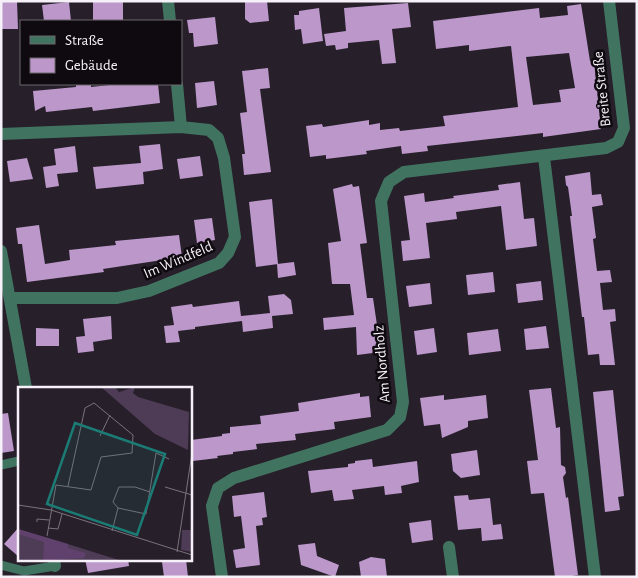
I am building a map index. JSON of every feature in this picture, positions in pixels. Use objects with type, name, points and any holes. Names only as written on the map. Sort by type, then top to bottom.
[{"type":"street","points":[[168,1],[170,20]]},
{"type":"street","name":"Breite Straße","points":[[609,1],[624,128],[618,142]]},
{"type":"street","points":[[177,85],[181,127]]},
{"type":"street","name":"Im Windfeld","points":[[1,134],[181,127],[208,130],[218,138],[224,158],[235,237],[228,253],[219,263],[149,291],[117,298],[10,298]]},
{"type":"street","name":"Am Nordholz","points":[[222,577],[212,506],[218,488],[234,478],[387,430],[400,418],[403,402],[402,387],[381,201],[389,182],[404,172],[544,157],[606,148],[618,142]]},
{"type":"street","points":[[544,157],[595,577]]},
{"type":"street","points":[[1,251],[26,387]]},
{"type":"street","points":[[450,547],[453,577]]},
{"type":"lane","points":[[1,465],[18,461]]},
{"type":"lane","points":[[1,565],[24,570],[55,562]]},
{"type":"building","points":[[1,1],[17,1],[18,29],[1,29]]},
{"type":"building","points":[[267,1],[269,21],[250,23],[245,19],[245,2]]},
{"type":"building","points":[[69,2],[71,20],[44,20],[42,5]]},
{"type":"building","points":[[93,2],[123,2],[123,20],[93,20]]},
{"type":"building","points":[[408,3],[411,27],[392,29],[396,63],[382,64],[379,40],[348,43],[348,48],[336,50],[335,45],[326,46],[324,34],[346,31],[344,8]]},
{"type":"building","points":[[581,4],[590,61],[594,61],[601,129],[543,137],[543,133],[427,146],[428,151],[402,154],[401,146],[366,151],[367,154],[326,159],[326,155],[310,157],[306,126],[322,124],[323,127],[369,120],[369,125],[380,123],[380,130],[399,128],[400,131],[445,126],[443,116],[518,107],[511,46],[469,51],[469,45],[436,49],[433,21],[539,8],[540,18],[568,15],[567,6]],"holes":[[[569,53],[575,88],[559,90],[561,102],[533,105],[526,57]]]},
{"type":"building","points":[[319,8],[323,41],[303,44],[301,29],[295,30],[294,15],[299,15],[299,11]]},
{"type":"building","points":[[215,17],[218,44],[194,47],[193,33],[189,33],[187,20]]},
{"type":"building","points":[[268,68],[270,88],[260,89],[271,172],[244,175],[242,154],[245,154],[240,113],[247,112],[242,71]]},
{"type":"building","points":[[214,81],[217,105],[197,108],[195,83]]},
{"type":"building","points":[[76,85],[91,85],[91,87],[158,85],[160,103],[93,111],[92,107],[46,112],[45,106],[35,111],[33,91],[76,87]]},
{"type":"building","points":[[160,144],[163,169],[143,172],[144,184],[96,189],[93,167],[141,163],[139,146]]},
{"type":"building","points":[[75,146],[78,172],[57,174],[59,186],[46,188],[43,167],[56,165],[54,149]]},
{"type":"building","points":[[200,156],[203,176],[180,179],[177,159]]},
{"type":"building","points":[[27,158],[33,179],[10,182],[7,161]]},
{"type":"building","points":[[590,172],[592,195],[601,194],[603,205],[592,207],[596,238],[593,239],[597,271],[610,270],[612,282],[600,283],[603,310],[615,309],[616,321],[610,322],[615,365],[600,365],[599,354],[588,355],[584,317],[582,317],[570,216],[572,216],[565,176]]},
{"type":"building","points":[[520,182],[524,219],[534,218],[537,246],[506,250],[501,206],[456,212],[457,219],[426,223],[430,258],[403,261],[401,241],[410,240],[404,196],[424,193],[425,202],[499,190],[498,185]]},
{"type":"building","points":[[352,184],[353,187],[359,186],[367,243],[360,244],[367,298],[373,298],[381,352],[357,355],[356,327],[324,330],[323,318],[354,315],[350,284],[332,284],[328,243],[341,241],[333,189]]},
{"type":"building","points":[[272,199],[278,264],[256,267],[249,202]]},
{"type":"building","points":[[212,218],[215,240],[197,243],[194,220]]},
{"type":"building","points":[[39,225],[45,264],[70,260],[69,250],[116,245],[115,241],[179,235],[182,257],[103,269],[104,272],[27,282],[22,244],[18,244],[16,228]]},
{"type":"building","points":[[294,262],[296,275],[278,278],[277,264]]},
{"type":"building","points":[[493,272],[495,292],[468,295],[466,275]]},
{"type":"building","points":[[541,281],[543,300],[518,303],[516,284]]},
{"type":"building","points":[[430,283],[432,304],[409,307],[406,286]]},
{"type":"building","points":[[284,294],[291,300],[293,314],[272,316],[273,328],[243,332],[242,321],[195,327],[195,329],[178,331],[180,342],[166,343],[164,326],[174,325],[171,307],[192,304],[193,307],[239,301],[241,316],[270,313],[268,296]]},
{"type":"building","points":[[111,316],[112,339],[93,342],[94,351],[78,353],[76,337],[85,336],[83,319]]},
{"type":"building","points":[[546,326],[549,348],[526,350],[524,329]]},
{"type":"building","points":[[36,328],[59,329],[59,346],[36,346]]},
{"type":"building","points":[[434,328],[437,352],[417,355],[414,331]]},
{"type":"building","points":[[498,329],[501,351],[469,355],[467,333]]},
{"type":"building","points":[[551,388],[556,428],[560,427],[561,465],[565,467],[566,473],[563,477],[566,498],[568,497],[578,575],[566,577],[555,577],[544,493],[531,494],[527,461],[538,460],[529,390]]},
{"type":"building","points":[[613,390],[624,496],[618,497],[620,510],[605,512],[593,392]]},
{"type":"building","points":[[360,393],[360,397],[369,396],[371,417],[334,422],[335,429],[295,434],[296,440],[256,444],[257,449],[233,452],[233,454],[217,456],[218,458],[193,461],[191,440],[222,436],[222,434],[230,433],[230,427],[261,424],[260,416],[299,411],[298,403]]},
{"type":"building","points":[[444,395],[444,400],[486,395],[488,418],[468,421],[468,427],[442,438],[440,424],[424,426],[420,398]]},
{"type":"building","points":[[8,413],[14,451],[1,453],[1,414]]},
{"type":"building","points":[[477,450],[480,475],[461,478],[453,471],[451,454]]},
{"type":"building","points":[[372,459],[373,467],[417,461],[419,482],[401,486],[402,493],[385,495],[384,486],[352,490],[354,499],[334,501],[332,490],[311,493],[308,471],[348,467],[348,464],[355,463],[355,461]]},
{"type":"building","points":[[264,492],[267,517],[262,518],[263,525],[256,526],[260,565],[236,568],[233,550],[245,548],[241,516],[234,517],[232,496]]},
{"type":"building","points":[[468,495],[469,500],[490,498],[493,525],[501,524],[503,539],[482,541],[481,528],[458,530],[454,496]]},
{"type":"building","points":[[431,520],[433,540],[412,543],[409,523]]},
{"type":"building","points":[[18,528],[18,556],[4,544]]},
{"type":"building","points":[[315,543],[317,556],[339,565],[335,577],[301,565],[298,545]]},
{"type":"building","points":[[371,557],[385,559],[387,577],[361,577],[359,562]]},
{"type":"building","points":[[85,560],[128,560],[129,566],[88,573]]},
{"type":"building","points":[[186,560],[188,577],[164,577],[162,562]]}]
